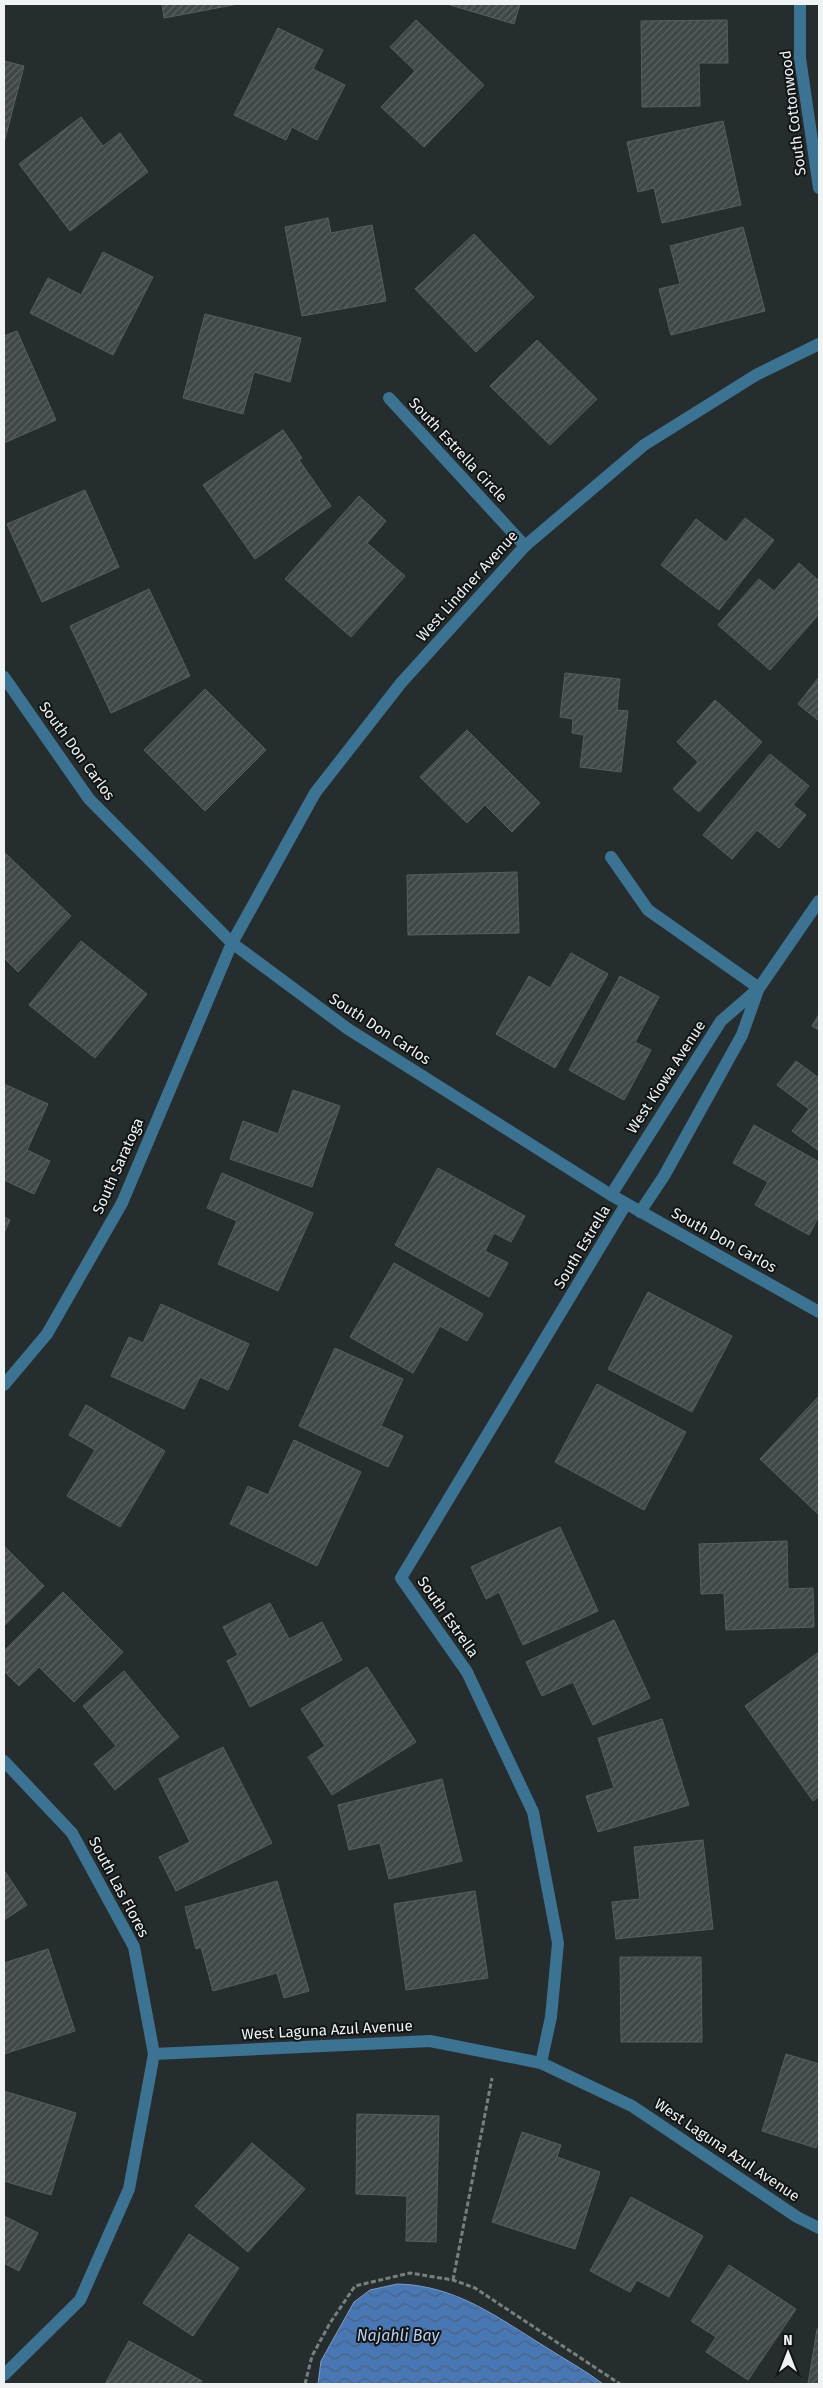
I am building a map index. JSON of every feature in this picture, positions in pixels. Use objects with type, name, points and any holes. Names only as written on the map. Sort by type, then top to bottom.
[{"type":"street","name":"South Cottonwood","points":[[800,4],[800,58],[819,188]]},
{"type":"street","name":"West Lindner Avenue","points":[[232,943],[315,793],[401,683],[524,546],[644,445],[756,375],[819,344]]},
{"type":"street","name":"South Estrella Circle","points":[[389,398],[524,546]]},
{"type":"street","name":"South Don Carlos","points":[[4,677],[88,800],[232,943],[348,1029],[626,1204],[819,1312]]},
{"type":"street","points":[[611,857],[648,910],[759,988]]},
{"type":"street","name":"West Kiowa Avenue","points":[[611,1194],[721,1021],[759,988],[819,901]]},
{"type":"street","name":"South Saratoga","points":[[4,1385],[47,1334],[122,1203],[232,943]]},
{"type":"street","name":"West Kiowa Avenue","points":[[640,1212],[664,1176],[742,1035],[759,988]]},
{"type":"street","name":"South Estrella","points":[[541,2063],[551,2017],[558,1943],[533,1812],[467,1672],[401,1578],[626,1204]]},
{"type":"street","name":"South Las Flores","points":[[4,1761],[72,1833],[134,1947],[154,2054]]},
{"type":"street","name":"West Laguna Azul Avenue","points":[[154,2054],[430,2041],[541,2063],[632,2106],[798,2217],[819,2228]]},
{"type":"street","points":[[4,2375],[80,2300],[129,2189],[154,2054]]},
{"type":"path","points":[[453,2280],[497,2053]]},
{"type":"path","points":[[306,2384],[312,2356],[330,2322],[355,2286],[410,2273],[453,2280],[475,2288],[620,2384]]},
{"type":"water","name":"Najahli Bay","points":[[397,2284],[438,2290],[475,2304],[582,2369],[603,2384],[318,2384],[321,2361],[354,2302],[370,2290]]},
{"type":"building","points":[[162,4],[238,4],[164,18]]},
{"type":"building","points":[[447,4],[520,4],[514,24]]},
{"type":"building","points":[[416,20],[484,85],[424,147],[381,107],[415,71],[390,47]]},
{"type":"building","points":[[727,20],[728,63],[699,63],[700,106],[642,107],[641,21]]},
{"type":"building","points":[[278,28],[323,50],[313,69],[345,85],[317,140],[292,127],[286,140],[234,115]]},
{"type":"building","points":[[4,61],[24,66],[4,143]]},
{"type":"building","points":[[81,117],[103,146],[120,133],[148,172],[70,231],[19,164]]},
{"type":"building","points":[[723,121],[741,205],[662,223],[654,188],[638,192],[627,142]]},
{"type":"building","points":[[328,218],[331,233],[372,225],[386,301],[302,316],[285,227]]},
{"type":"building","points":[[743,227],[765,311],[671,335],[659,289],[680,284],[670,246]]},
{"type":"building","points":[[474,234],[534,297],[476,352],[415,289]]},
{"type":"building","points":[[103,252],[153,277],[113,355],[30,313],[48,278],[81,295]]},
{"type":"building","points":[[205,314],[301,338],[290,382],[254,372],[243,414],[183,398]]},
{"type":"building","points":[[17,331],[56,420],[4,443],[4,336]]},
{"type":"building","points":[[537,340],[597,399],[550,445],[490,386]]},
{"type":"building","points":[[283,430],[302,458],[299,460],[331,506],[255,559],[203,485]]},
{"type":"building","points":[[85,490],[119,567],[42,602],[7,524]]},
{"type":"building","points":[[359,496],[386,521],[367,543],[405,576],[351,637],[285,579]]},
{"type":"building","points":[[745,518],[774,540],[719,610],[661,565],[696,519],[726,542]]},
{"type":"building","points":[[799,563],[819,581],[819,614],[770,670],[718,625],[759,579],[774,591]]},
{"type":"building","points":[[149,589],[190,676],[111,713],[70,626]]},
{"type":"building","points":[[565,673],[620,679],[617,710],[628,711],[621,772],[580,767],[584,735],[572,733],[573,719],[560,717]]},
{"type":"building","points":[[819,677],[819,721],[798,704]]},
{"type":"building","points":[[205,689],[266,750],[205,811],[144,750]]},
{"type":"building","points":[[715,700],[762,742],[699,812],[673,789],[698,762],[677,742]]},
{"type":"building","points":[[467,730],[540,803],[512,832],[485,805],[467,823],[420,777]]},
{"type":"building","points":[[770,754],[809,786],[793,805],[806,815],[779,848],[757,830],[732,859],[703,835]]},
{"type":"building","points":[[5,853],[71,916],[18,972],[4,958]]},
{"type":"building","points":[[517,872],[519,933],[408,935],[407,875]]},
{"type":"building","points":[[81,941],[147,994],[95,1058],[29,1005]]},
{"type":"building","points":[[571,953],[608,974],[555,1068],[496,1034],[529,976],[550,988]]},
{"type":"building","points":[[620,976],[659,997],[635,1042],[651,1050],[624,1100],[569,1070]]},
{"type":"building","points":[[819,1014],[819,1030],[812,1026]]},
{"type":"building","points":[[796,1061],[819,1078],[819,1151],[792,1131],[809,1109],[777,1085]]},
{"type":"building","points":[[4,1084],[48,1104],[27,1150],[50,1161],[34,1194],[4,1180]]},
{"type":"building","points":[[293,1090],[340,1106],[312,1187],[230,1159],[243,1121],[278,1134]]},
{"type":"building","points":[[754,1125],[819,1162],[819,1216],[809,1235],[755,1205],[768,1182],[733,1163]]},
{"type":"building","points":[[438,1168],[525,1216],[511,1242],[494,1233],[485,1251],[508,1263],[489,1297],[395,1245]]},
{"type":"building","points":[[222,1173],[313,1213],[278,1291],[218,1264],[237,1221],[207,1208]]},
{"type":"building","points":[[4,1217],[10,1220],[4,1233]]},
{"type":"building","points":[[394,1263],[483,1314],[467,1341],[440,1326],[413,1373],[350,1337]]},
{"type":"building","points":[[648,1292],[732,1336],[692,1412],[608,1369]]},
{"type":"building","points":[[161,1304],[249,1344],[228,1390],[200,1377],[184,1409],[111,1376],[129,1337],[143,1343]]},
{"type":"building","points":[[335,1348],[403,1379],[381,1426],[403,1436],[388,1467],[299,1426]]},
{"type":"building","points":[[597,1384],[686,1432],[644,1510],[555,1462]]},
{"type":"building","points":[[819,1396],[819,1515],[760,1459]]},
{"type":"building","points":[[86,1405],[165,1451],[120,1527],[67,1496],[95,1450],[69,1435]]},
{"type":"building","points":[[294,1440],[361,1472],[317,1566],[230,1524],[248,1486],[268,1495]]},
{"type":"building","points":[[560,1527],[598,1611],[523,1645],[499,1592],[486,1599],[471,1567]]},
{"type":"building","points":[[787,1541],[788,1589],[813,1588],[814,1627],[726,1630],[724,1593],[701,1594],[699,1544]]},
{"type":"building","points":[[4,1546],[44,1586],[4,1626]]},
{"type":"building","points":[[63,1592],[123,1652],[74,1702],[39,1667],[19,1686],[4,1671],[4,1651]]},
{"type":"building","points":[[270,1603],[289,1639],[322,1622],[342,1660],[250,1707],[227,1661],[238,1655],[223,1627]]},
{"type":"building","points":[[614,1620],[650,1698],[593,1725],[573,1682],[542,1696],[526,1662]]},
{"type":"building","points":[[819,1652],[819,1796],[813,1801],[745,1706]]},
{"type":"building","points":[[367,1667],[416,1742],[332,1795],[308,1757],[325,1746],[301,1709]]},
{"type":"building","points":[[124,1671],[179,1737],[115,1790],[94,1764],[116,1746],[83,1706]]},
{"type":"building","points":[[662,1719],[689,1805],[598,1832],[586,1796],[614,1788],[598,1738]]},
{"type":"building","points":[[223,1747],[272,1843],[176,1891],[159,1857],[190,1842],[159,1779]]},
{"type":"building","points":[[442,1779],[462,1861],[389,1879],[380,1843],[349,1850],[338,1805]]},
{"type":"building","points":[[703,1840],[713,1929],[616,1939],[612,1902],[640,1899],[634,1847]]},
{"type":"building","points":[[4,1870],[27,1905],[4,1920]]},
{"type":"building","points":[[277,1881],[309,1991],[284,1998],[277,1973],[213,1991],[201,1947],[196,1949],[185,1907]]},
{"type":"building","points":[[475,1891],[488,1978],[406,1990],[394,1904]]},
{"type":"building","points":[[48,1949],[75,2031],[4,2054],[4,1963]]},
{"type":"building","points":[[620,1957],[701,1957],[702,2042],[621,2042]]},
{"type":"building","points":[[786,2054],[819,2064],[819,2138],[816,2148],[762,2131]]},
{"type":"building","points":[[4,2091],[76,2113],[51,2195],[4,2181]]},
{"type":"building","points":[[357,2114],[439,2116],[436,2242],[406,2241],[407,2196],[356,2194]]},
{"type":"building","points":[[522,2132],[561,2145],[557,2157],[600,2172],[575,2249],[492,2222]]},
{"type":"building","points":[[252,2143],[305,2189],[248,2252],[195,2206]]},
{"type":"building","points":[[631,2197],[703,2236],[669,2297],[637,2280],[630,2292],[590,2271]]},
{"type":"building","points":[[4,2216],[38,2233],[19,2271],[4,2263]]},
{"type":"building","points":[[189,2234],[239,2268],[193,2336],[143,2303]]},
{"type":"building","points":[[729,2265],[796,2309],[748,2380],[706,2352],[716,2337],[691,2321]]},
{"type":"building","points":[[817,2329],[819,2329],[819,2384],[808,2384]]},
{"type":"building","points":[[129,2341],[202,2381],[200,2384],[105,2384]]}]
